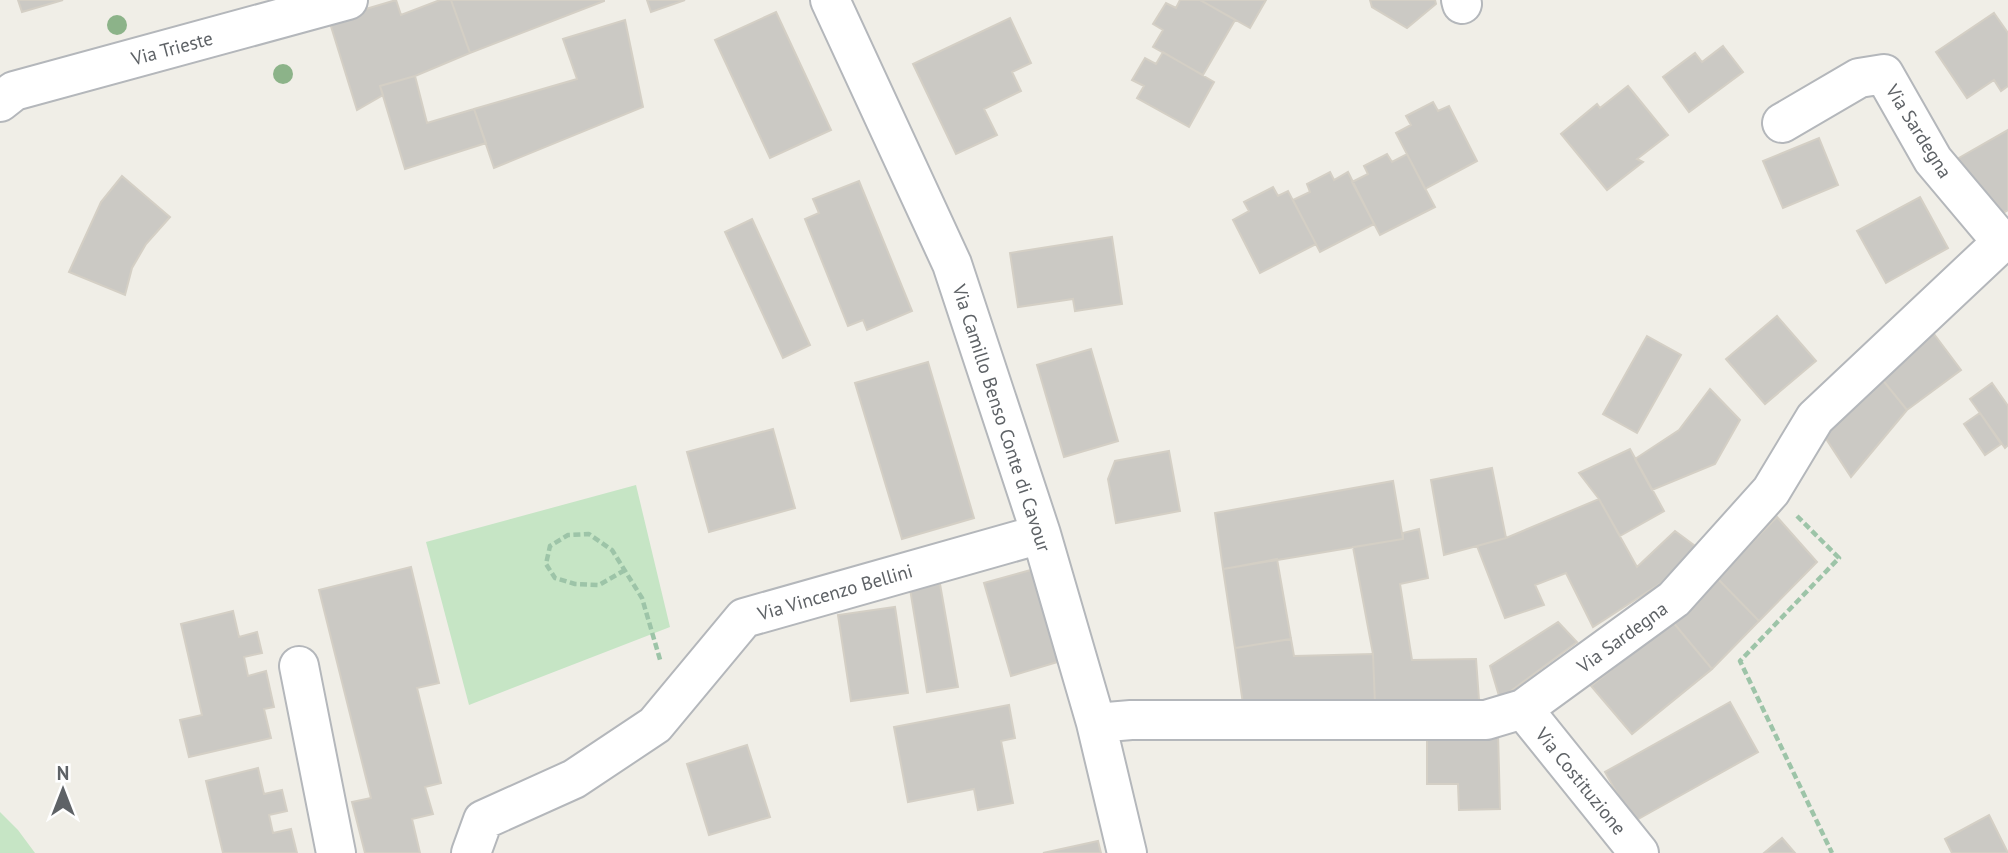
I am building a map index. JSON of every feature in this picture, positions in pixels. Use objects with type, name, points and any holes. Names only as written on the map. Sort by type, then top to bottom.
[{"type":"street","name":"Via Trieste","points":[[0,102],[14,91],[348,0]]},
{"type":"street","name":"Via Camillo Benso Conte di Cavour","points":[[830,0],[952,264],[1041,534],[1096,723],[1127,853]]},
{"type":"street","name":"Via Sardegna","points":[[1096,723],[1131,720],[1486,720],[1523,709],[1674,599],[1771,491],[1815,418],[2005,240],[1933,160],[1884,74],[1859,78],[1782,123]]},
{"type":"street","name":"Via Vincenzo Bellini","points":[[471,853],[483,820],[574,779],[655,726],[744,618],[1041,534]]},
{"type":"street","points":[[299,666],[335,853]]},
{"type":"street","name":"Via Costituzione","points":[[1523,709],[1639,853]]},
{"type":"path","points":[[1771,491],[1839,558],[1740,661],[1832,853]]},
{"type":"path","points":[[625,570],[599,585],[575,584],[555,578],[546,564],[550,546],[568,535],[589,534],[612,550],[625,570],[642,598],[659,661],[685,689]]},
{"type":"green space","points":[[636,485],[670,627],[469,705],[426,542]]},
{"type":"green space","points":[[0,812],[18,830],[35,853],[0,853]]},
{"type":"building","points":[[18,0],[63,0],[22,12]]},
{"type":"building","points":[[396,0],[401,15],[440,0],[451,0],[470,53],[415,76],[380,86],[383,95],[357,110],[329,20]]},
{"type":"building","points":[[451,0],[604,0],[604,1],[470,53]]},
{"type":"building","points":[[647,0],[685,0],[651,12]]},
{"type":"building","points":[[1180,0],[1200,0],[1235,20],[1203,75],[1153,47],[1163,30],[1153,24],[1166,3],[1176,8]]},
{"type":"building","points":[[1200,0],[1266,0],[1250,28]]},
{"type":"building","points":[[1370,0],[1435,0],[1436,4],[1407,28],[1372,7]]},
{"type":"building","points":[[776,12],[831,130],[770,158],[715,40]]},
{"type":"building","points":[[1994,13],[2008,33],[2008,86],[2001,91],[1994,80],[1967,98],[1936,52]]},
{"type":"building","points":[[1010,18],[1031,63],[1012,72],[1021,91],[984,109],[997,135],[956,154],[913,64]]},
{"type":"building","points":[[625,20],[643,107],[494,168],[474,109],[577,79],[563,39]]},
{"type":"building","points":[[1723,46],[1743,72],[1689,112],[1663,77],[1695,53],[1702,62]]},
{"type":"building","points":[[1163,52],[1214,82],[1189,127],[1137,98],[1144,86],[1132,80],[1145,58],[1156,64]]},
{"type":"building","points":[[415,76],[427,123],[474,109],[486,143],[405,169],[380,86]]},
{"type":"building","points":[[1628,86],[1668,135],[1637,159],[1643,162],[1607,190],[1561,134],[1597,104],[1600,108]]},
{"type":"building","points":[[1433,102],[1438,111],[1449,106],[1477,161],[1425,189],[1396,133],[1411,125],[1406,116]]},
{"type":"building","points":[[2008,130],[2008,210],[1993,219],[1957,159]]},
{"type":"building","points":[[1819,138],[1838,185],[1783,208],[1763,161]]},
{"type":"building","points":[[1387,154],[1392,162],[1407,154],[1435,207],[1380,235],[1352,182],[1368,174],[1364,166]]},
{"type":"building","points":[[1330,172],[1334,180],[1348,172],[1374,224],[1320,252],[1293,200],[1310,192],[1307,184]]},
{"type":"building","points":[[122,176],[170,217],[146,244],[132,268],[125,295],[69,272],[101,202]]},
{"type":"building","points":[[859,181],[912,311],[867,330],[863,320],[848,326],[805,219],[819,213],[813,199]]},
{"type":"building","points":[[1273,187],[1278,196],[1288,191],[1316,244],[1260,273],[1233,220],[1249,211],[1244,202]]},
{"type":"building","points":[[1920,197],[1948,248],[1886,283],[1857,231]]},
{"type":"building","points":[[752,219],[810,345],[783,358],[725,232]]},
{"type":"building","points":[[1112,237],[1122,304],[1075,311],[1073,299],[1018,307],[1010,253]]},
{"type":"building","points":[[1777,316],[1816,361],[1765,404],[1726,359]]},
{"type":"building","points":[[1928,326],[1961,370],[1907,410],[1877,373]]},
{"type":"building","points":[[1647,336],[1681,355],[1637,433],[1603,414]]},
{"type":"building","points":[[1091,349],[1118,441],[1064,457],[1037,365]]},
{"type":"building","points":[[928,362],[974,518],[902,539],[855,383]]},
{"type":"building","points":[[1877,373],[1907,410],[1851,477],[1821,431]]},
{"type":"building","points":[[1992,383],[2008,406],[2008,445],[2005,448],[1970,399]]},
{"type":"building","points":[[1710,389],[1740,420],[1715,464],[1652,490],[1635,459],[1679,430]]},
{"type":"building","points":[[1980,413],[2001,444],[1985,455],[1964,424]]},
{"type":"building","points":[[773,429],[795,508],[709,532],[687,452]]},
{"type":"building","points":[[1630,449],[1664,511],[1620,536],[1599,499],[1579,473]]},
{"type":"building","points":[[1169,451],[1180,511],[1116,523],[1108,479],[1115,461]]},
{"type":"building","points":[[1492,468],[1506,538],[1444,555],[1431,480]]},
{"type":"building","points":[[1393,481],[1403,539],[1223,569],[1215,513]]},
{"type":"building","points":[[1599,499],[1637,567],[1675,531],[1698,548],[1661,583],[1593,627],[1566,573],[1535,585],[1544,605],[1505,618],[1477,546],[1506,538]]},
{"type":"building","points":[[1777,517],[1817,562],[1759,621],[1717,578]]},
{"type":"building","points":[[1419,529],[1428,578],[1400,584],[1412,660],[1476,659],[1479,700],[1375,704],[1373,654],[1353,547],[1403,539],[1403,533]]},
{"type":"building","points":[[1277,559],[1291,639],[1235,648],[1223,569]]},
{"type":"building","points":[[411,567],[439,683],[417,688],[441,783],[425,787],[433,814],[412,819],[420,853],[365,853],[352,802],[371,798],[319,590]]},
{"type":"building","points":[[1038,568],[1064,660],[1011,676],[984,583]]},
{"type":"building","points":[[1717,578],[1759,621],[1712,669],[1672,621]]},
{"type":"building","points":[[940,584],[958,687],[927,692],[910,589]]},
{"type":"building","points":[[895,607],[908,693],[851,701],[838,615]]},
{"type":"building","points":[[233,611],[239,637],[257,632],[262,653],[244,657],[248,676],[266,671],[274,707],[264,709],[271,738],[189,757],[180,720],[202,715],[181,624]]},
{"type":"building","points":[[1672,621],[1712,669],[1632,734],[1591,686]]},
{"type":"building","points":[[1558,622],[1577,642],[1500,699],[1490,666]]},
{"type":"building","points":[[1291,639],[1294,656],[1373,654],[1375,704],[1244,711],[1235,648]]},
{"type":"building","points":[[1730,702],[1758,752],[1633,822],[1605,772]]},
{"type":"building","points":[[1009,705],[1015,738],[1001,741],[1013,803],[978,810],[974,789],[908,802],[894,727]]},
{"type":"building","points":[[1498,732],[1500,809],[1459,810],[1458,784],[1427,784],[1427,734]]},
{"type":"building","points":[[747,745],[770,817],[709,835],[687,764]]},
{"type":"building","points":[[258,768],[264,794],[282,790],[287,811],[269,815],[273,833],[291,829],[297,853],[223,853],[206,781]]},
{"type":"building","points":[[1989,815],[2008,853],[1952,853],[1945,839]]},
{"type":"building","points":[[1782,838],[1795,853],[1764,853]]},
{"type":"building","points":[[1098,841],[1101,853],[1043,853]]}]
